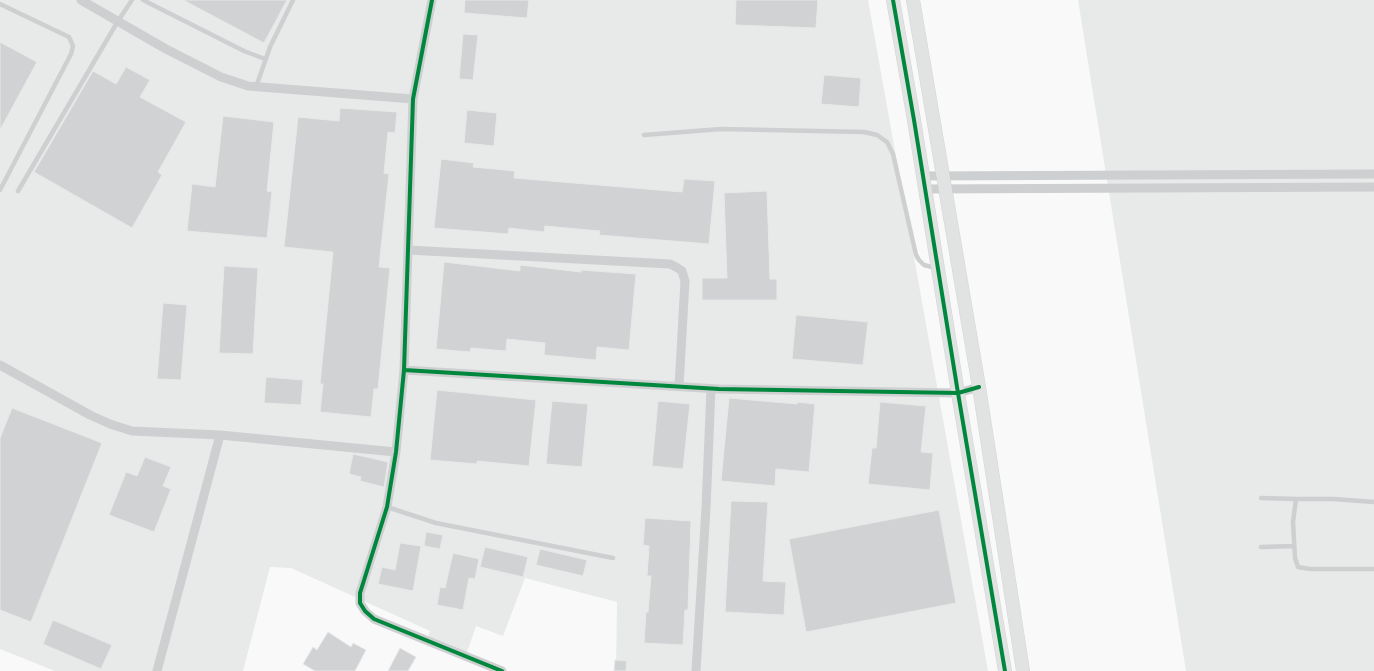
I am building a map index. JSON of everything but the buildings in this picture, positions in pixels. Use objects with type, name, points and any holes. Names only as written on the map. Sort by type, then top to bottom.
[{"type":"street","points":[[81,0],[166,49],[221,77],[248,86],[413,99]]},
{"type":"street","points":[[432,0],[413,99],[404,370],[396,452],[387,507],[360,593],[360,603],[365,611],[374,619],[502,671]]},
{"type":"street","points":[[893,0],[1005,671]]},
{"type":"street","points":[[913,0],[979,387],[1023,671]]},
{"type":"street","points":[[924,183],[1374,174]]},
{"type":"street","points":[[924,183],[1374,187]]},
{"type":"street","points":[[408,250],[670,264],[676,267],[682,271],[685,281],[679,386]]},
{"type":"street","points":[[0,365],[90,415],[110,424],[132,431],[220,435],[396,452]]},
{"type":"street","points":[[404,370],[711,389],[958,393],[979,387]]},
{"type":"street","points":[[696,671],[706,508],[711,389]]},
{"type":"street","points":[[157,671],[220,435]]},
{"type":"street","points":[[986,562],[1006,558]]},
{"type":"lane","points":[[18,191],[118,21],[132,0]]},
{"type":"lane","points":[[142,0],[244,51],[265,59]]},
{"type":"lane","points":[[256,87],[270,47],[293,0]]},
{"type":"lane","points":[[0,4],[69,37],[73,46],[71,54],[0,190]]},
{"type":"lane","points":[[644,135],[721,129],[864,132],[877,135],[887,142],[893,154],[918,260],[924,265],[938,268]]},
{"type":"lane","points":[[1262,498],[1333,499],[1374,502]]},
{"type":"lane","points":[[1296,499],[1293,522],[1295,558],[1298,567],[1310,569],[1374,569]]},
{"type":"lane","points":[[387,507],[436,523],[613,558]]},
{"type":"lane","points":[[1261,547],[1294,546]]},
{"type":"shaded area","points":[[0,0],[868,0],[988,671],[616,671],[617,602],[525,578],[503,636],[476,626],[465,658],[426,644],[430,631],[291,568],[270,567],[243,671],[55,671],[0,649]]},
{"type":"shaded area","points":[[1078,0],[1374,0],[1374,671],[1186,671]]},
{"type":"cycle path","points":[[432,0],[413,99],[404,370],[396,452],[387,507],[360,593],[360,603],[365,611],[374,619],[502,671]]},
{"type":"cycle path","points":[[893,0],[1005,671]]},
{"type":"cycle path","points":[[404,370],[719,389],[958,393],[979,387]]}]
